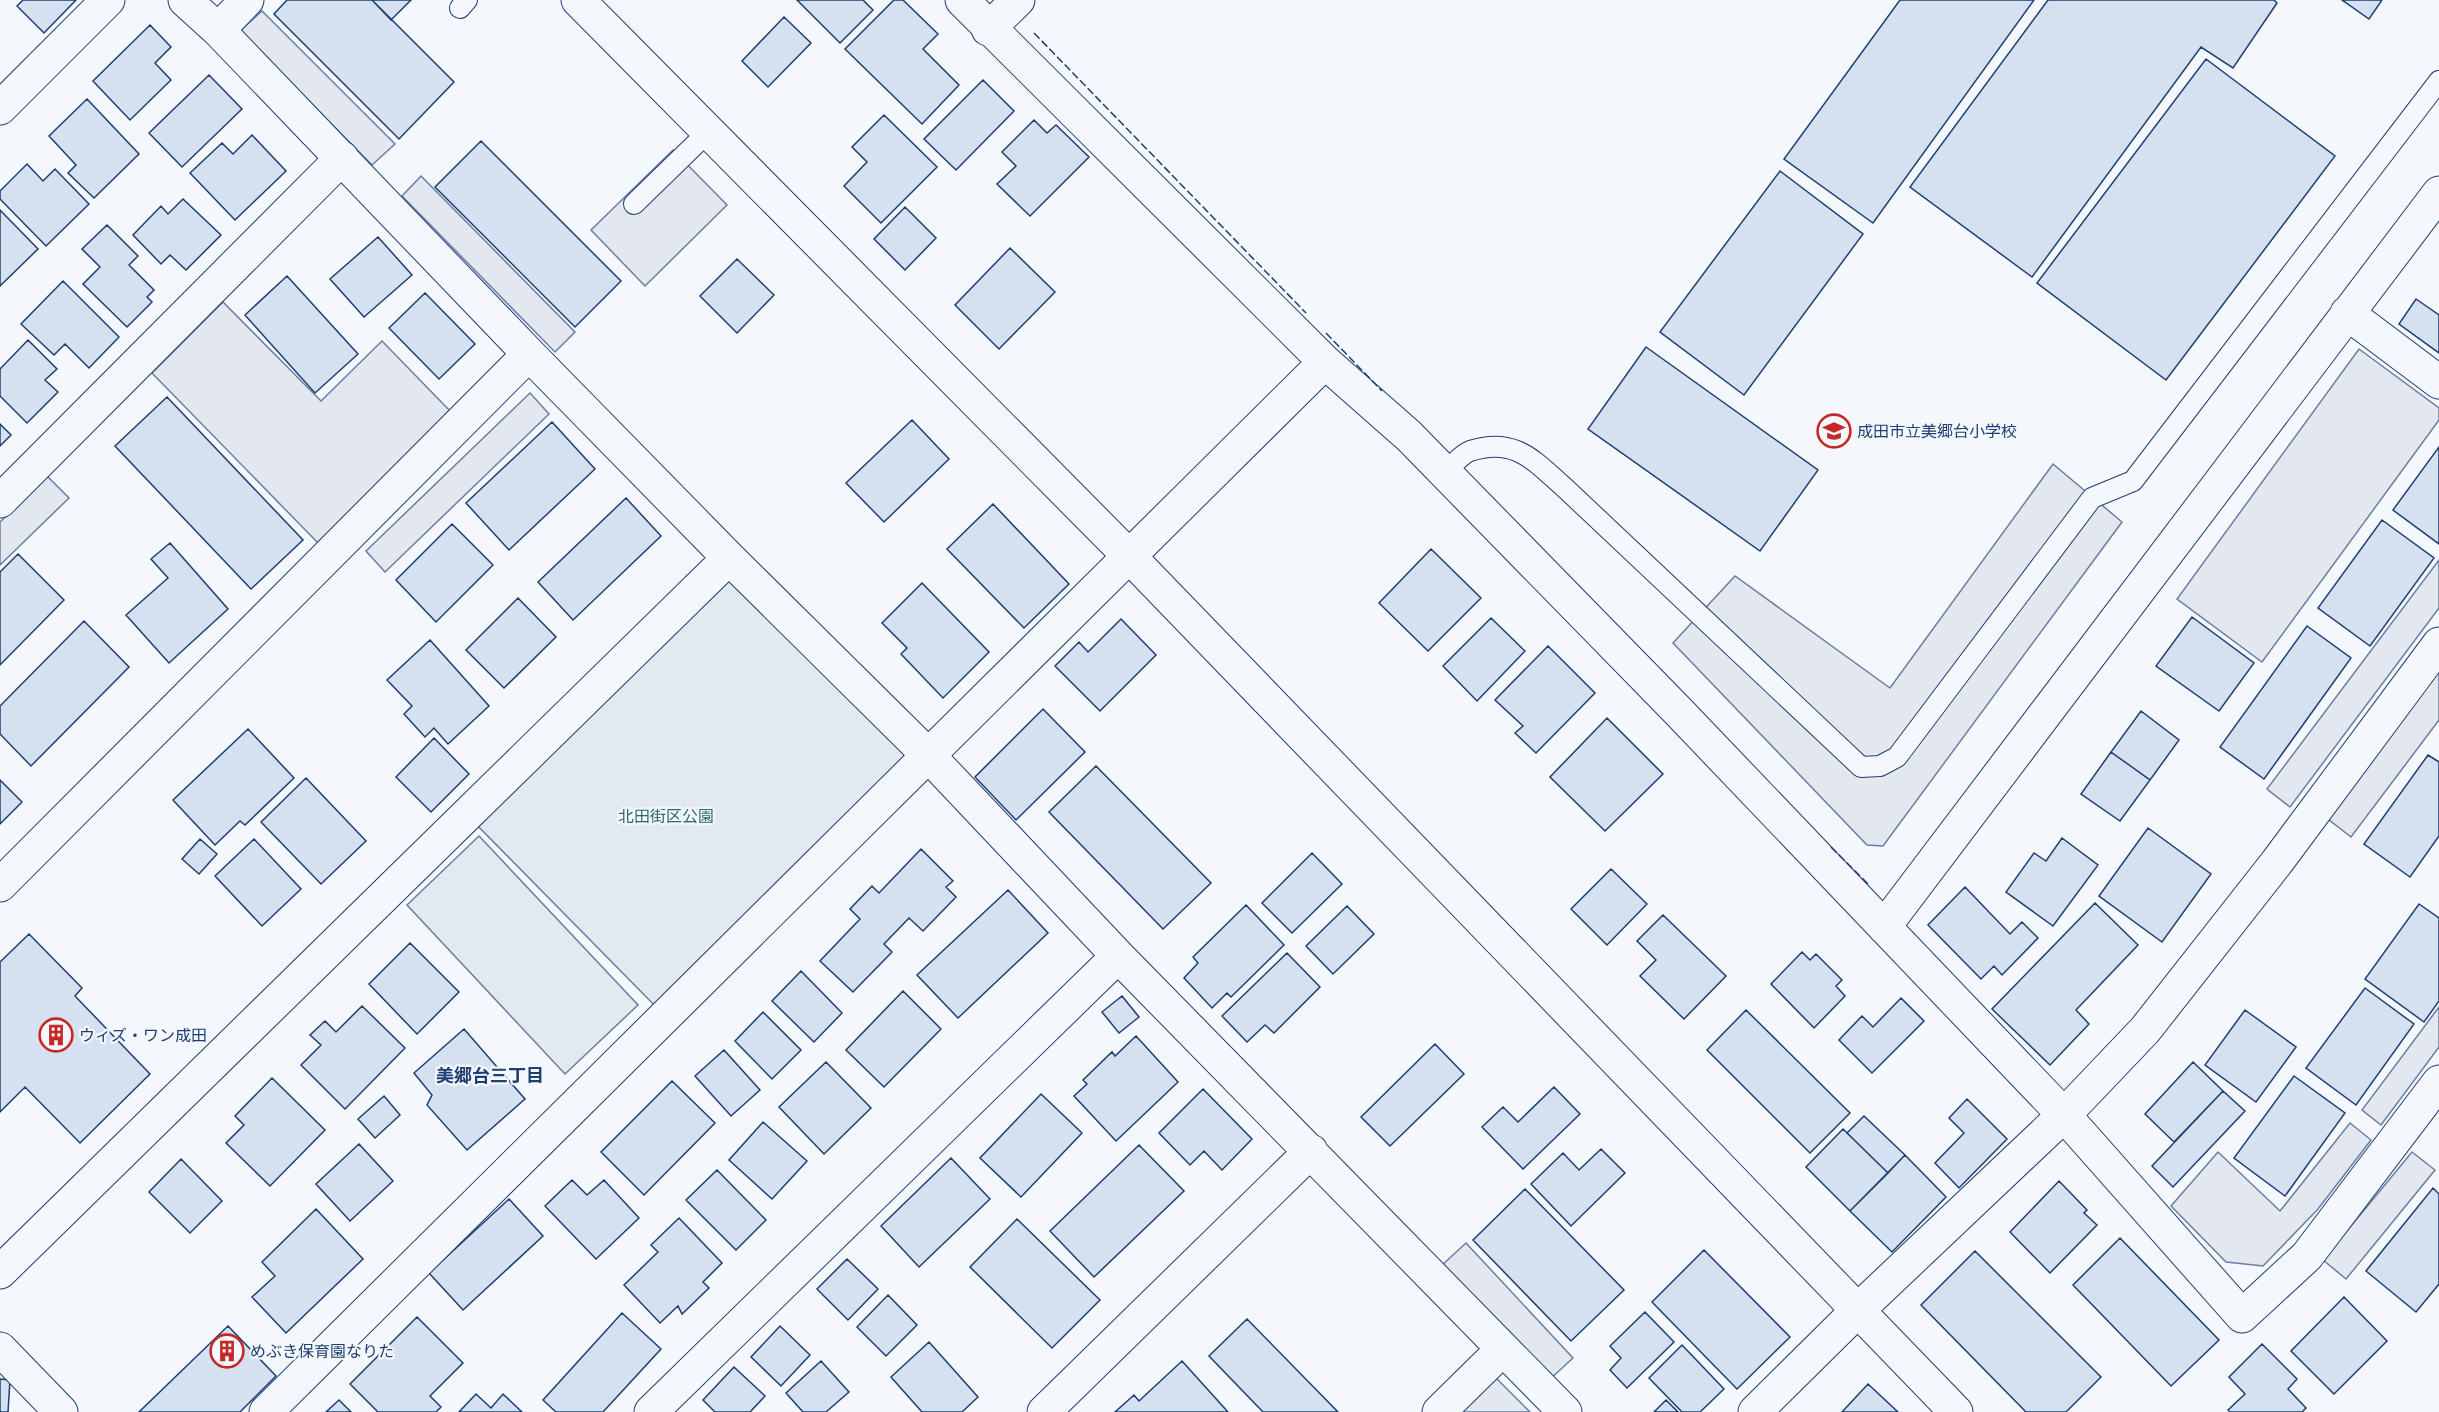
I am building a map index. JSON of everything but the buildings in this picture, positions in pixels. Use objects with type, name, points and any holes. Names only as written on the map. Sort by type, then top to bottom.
[{"type":"street","points":[[0,108],[108,0]]},
{"type":"street","points":[[185,0],[218,30],[529,354],[729,558],[928,755],[1118,956],[1565,1412]]},
{"type":"street","points":[[218,30],[247,0]]},
{"type":"street","points":[[578,0],[1128,555],[1956,1412]]},
{"type":"street","points":[[962,0],[988,29],[1325,362],[1409,436],[1805,842],[2064,1115],[2242,1316],[2307,1256],[2439,1082]]},
{"type":"street","points":[[988,29],[1018,0]]},
{"type":"street","points":[[0,501],[342,158]]},
{"type":"street","points":[[1884,927],[2439,193]]},
{"type":"street","points":[[2347,313],[2439,382]]},
{"type":"street","points":[[0,885],[529,354]]},
{"type":"street","points":[[266,1412],[1325,362]]},
{"type":"street","points":[[0,1272],[729,558]]},
{"type":"street","points":[[1755,1412],[1858,1310],[2064,1115],[2152,1021],[2277,862],[2439,644]]},
{"type":"street","points":[[651,1412],[1118,956]]},
{"type":"street","points":[[1044,1412],[1311,1151]]},
{"type":"street","points":[[0,1349],[61,1412]]},
{"type":"street","points":[[1439,1412],[1503,1349]]},
{"type":"lane","points":[[1444,472],[1469,452],[1502,446],[1523,452],[1566,489],[1861,767],[1880,766],[1897,757],[2092,498],[2133,481],[2439,81]]},
{"type":"lane","points":[[634,204],[708,132]]},
{"type":"green space","name":"北田街区公園","points":[[725,561],[928,755],[665,1016],[466,814]]},
{"type":"green space","points":[[479,836],[638,1005],[565,1074],[407,905]]},
{"type":"shaded area","points":[[262,11],[395,144],[372,165],[240,31]]},
{"type":"shaded area","points":[[673,150],[727,205],[645,286],[591,230]]},
{"type":"shaded area","points":[[421,176],[575,332],[555,352],[402,196]]},
{"type":"shaded area","points":[[223,302],[321,401],[382,341],[452,413],[319,544],[152,373]]},
{"type":"shaded area","points":[[2359,349],[2439,408],[2439,420],[2262,662],[2177,599]]},
{"type":"shaded area","points":[[530,393],[549,414],[385,572],[366,551]]},
{"type":"shaded area","points":[[2053,464],[2122,522],[1883,846],[1867,845],[1673,643],[1735,576],[1890,688]]},
{"type":"shaded area","points":[[47,476],[69,498],[0,565],[0,522]]},
{"type":"shaded area","points":[[2439,560],[2439,608],[2290,807],[2267,789]]},
{"type":"shaded area","points":[[2439,671],[2439,720],[2351,837],[2328,819]]},
{"type":"shaded area","points":[[2439,1007],[2439,1047],[2381,1125],[2362,1110]]},
{"type":"shaded area","points":[[2350,1123],[2371,1140],[2318,1209],[2263,1266],[2226,1262],[2171,1206],[2218,1152],[2280,1211]]},
{"type":"shaded area","points":[[2412,1152],[2435,1170],[2346,1279],[2323,1260]]},
{"type":"shaded area","points":[[1466,1243],[1573,1358],[1548,1381],[1440,1267]]},
{"type":"shaded area","points":[[1496,1378],[1530,1412],[1462,1412]]},
{"type":"fence","points":[[1034,33],[1306,313]]},
{"type":"fence","points":[[1326,333],[1382,391]]},
{"type":"fence","points":[[1831,847],[1870,886]]},
{"type":"place","name":"成田市立美郷台小学校","points":[[1834,431]]},
{"type":"place","name":"ウィズ・ワン成田","points":[[56,1035]]},
{"type":"place","name":"めぶき保育園なりた","points":[[227,1351]]},
{"type":"district","name":"美郷台三丁目","points":[[490,1076]]}]
